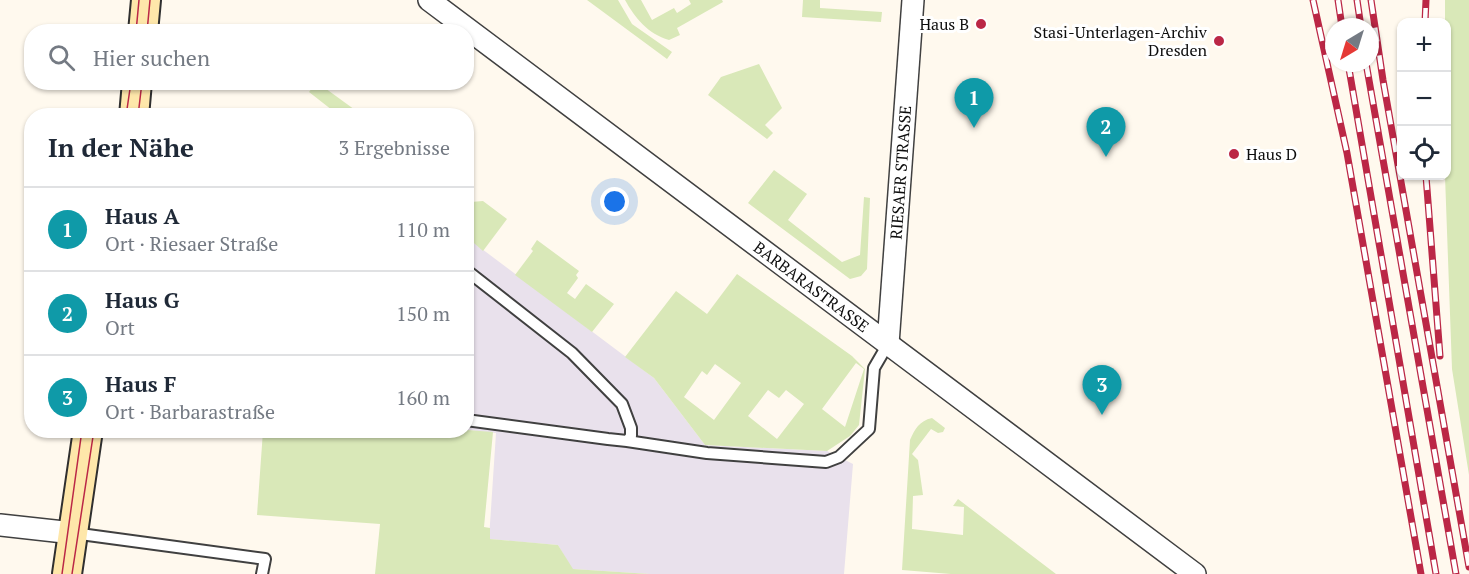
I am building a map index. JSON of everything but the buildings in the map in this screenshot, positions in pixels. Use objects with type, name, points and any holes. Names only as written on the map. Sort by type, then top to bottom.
[{"type":"main road","points":[[143,24],[146,0]]},
{"type":"main road","points":[[135,108],[136,90]]},
{"type":"main road","points":[[67,574],[87,438]]},
{"type":"street","name":"BARBARASTRASSE","points":[[429,0],[461,24]]},
{"type":"street","name":"RIESAER STRASSE","points":[[888,344],[913,0]]},
{"type":"street","name":"BARBARASTRASSE","points":[[474,34],[1195,574]]},
{"type":"street","points":[[0,525],[73,533]]},
{"type":"lane","points":[[474,276],[572,353],[622,404],[631,428],[631,436],[627,441]]},
{"type":"lane","points":[[474,421],[707,453],[826,462],[839,457],[869,429],[874,368],[888,344]]},
{"type":"lane","points":[[73,533],[265,559],[262,574]]},
{"type":"shaded area","points":[[474,243],[654,378],[705,445],[827,451],[853,464],[844,574],[650,574],[572,569],[558,545],[489,539],[496,433],[474,431]]},
{"type":"green space","points":[[587,0],[618,0],[632,24],[672,52],[667,59]]},
{"type":"green space","points":[[625,0],[641,0],[652,20],[674,8],[677,13],[691,4],[689,0],[722,0],[723,2],[677,28],[680,35],[669,40],[643,25]]},
{"type":"green space","points":[[803,0],[820,0],[820,8],[882,12],[881,22],[802,17]]},
{"type":"green space","points":[[1445,0],[1469,0],[1469,475],[1452,369],[1445,180],[1451,180],[1451,18],[1445,18]]},
{"type":"green space","points":[[759,64],[782,108],[765,125],[773,133],[767,139],[708,95],[721,77]]},
{"type":"green space","points":[[311,90],[328,90],[352,108],[329,108],[309,92]]},
{"type":"green space","points":[[774,170],[807,194],[788,220],[842,262],[860,255],[864,197],[870,198],[867,269],[861,276],[850,279],[748,203]]},
{"type":"green space","points":[[483,201],[507,219],[483,251],[474,243],[474,202]]},
{"type":"green space","points":[[537,240],[579,271],[576,275],[578,278],[567,293],[575,299],[586,284],[614,304],[592,332],[515,275],[533,251],[531,249]]},
{"type":"green space","points":[[737,274],[852,356],[865,369],[859,425],[850,436],[827,451],[705,445],[654,378],[625,357],[676,291],[707,314]],"holes":[[[856,363],[864,369],[845,427],[822,409]],[[715,364],[741,383],[714,420],[684,397],[702,371],[707,375]],[[768,390],[779,398],[786,390],[804,404],[777,439],[748,416]]]},
{"type":"green space","points":[[932,418],[945,428],[943,432],[938,433],[931,429],[912,454],[918,460],[923,495],[913,496],[912,529],[963,535],[964,507],[953,506],[958,499],[1056,574],[951,574],[902,570],[910,440],[918,426]]},
{"type":"green space","points":[[474,431],[493,432],[484,527],[490,528],[490,539],[558,545],[573,569],[650,574],[375,574],[380,524],[257,515],[262,438],[474,438]]},
{"type":"tram line","points":[[137,24],[139,0]]},
{"type":"tram line","points":[[148,24],[150,0]]},
{"type":"tram line","points":[[127,108],[130,90]]},
{"type":"tram line","points":[[139,108],[141,90]]},
{"type":"tram line","points":[[62,574],[81,438]]},
{"type":"tram line","points":[[72,574],[93,438]]},
{"type":"railway","points":[[1313,0],[1347,153],[1421,574]]},
{"type":"railway","points":[[1338,0],[1341,18]]},
{"type":"railway","points":[[1357,0],[1360,18]]},
{"type":"railway","points":[[1371,0],[1383,80],[1469,567]]},
{"type":"railway","points":[[1425,18],[1426,0]]},
{"type":"railway","points":[[1350,72],[1436,574]]},
{"type":"railway","points":[[1368,72],[1456,574]]},
{"type":"railway","points":[[1426,180],[1440,356]]},
{"type":"place","name":"Haus B","points":[[981,24]]},
{"type":"place","name":"Stasi-Unterlagen-Archiv Dresden","points":[[1219,41]]},
{"type":"place","name":"Haus A","points":[[974,128]]},
{"type":"place","name":"Haus D","points":[[1234,154]]},
{"type":"place","name":"Haus G","points":[[1106,157]]},
{"type":"place","name":"Haus F","points":[[1102,415]]}]
